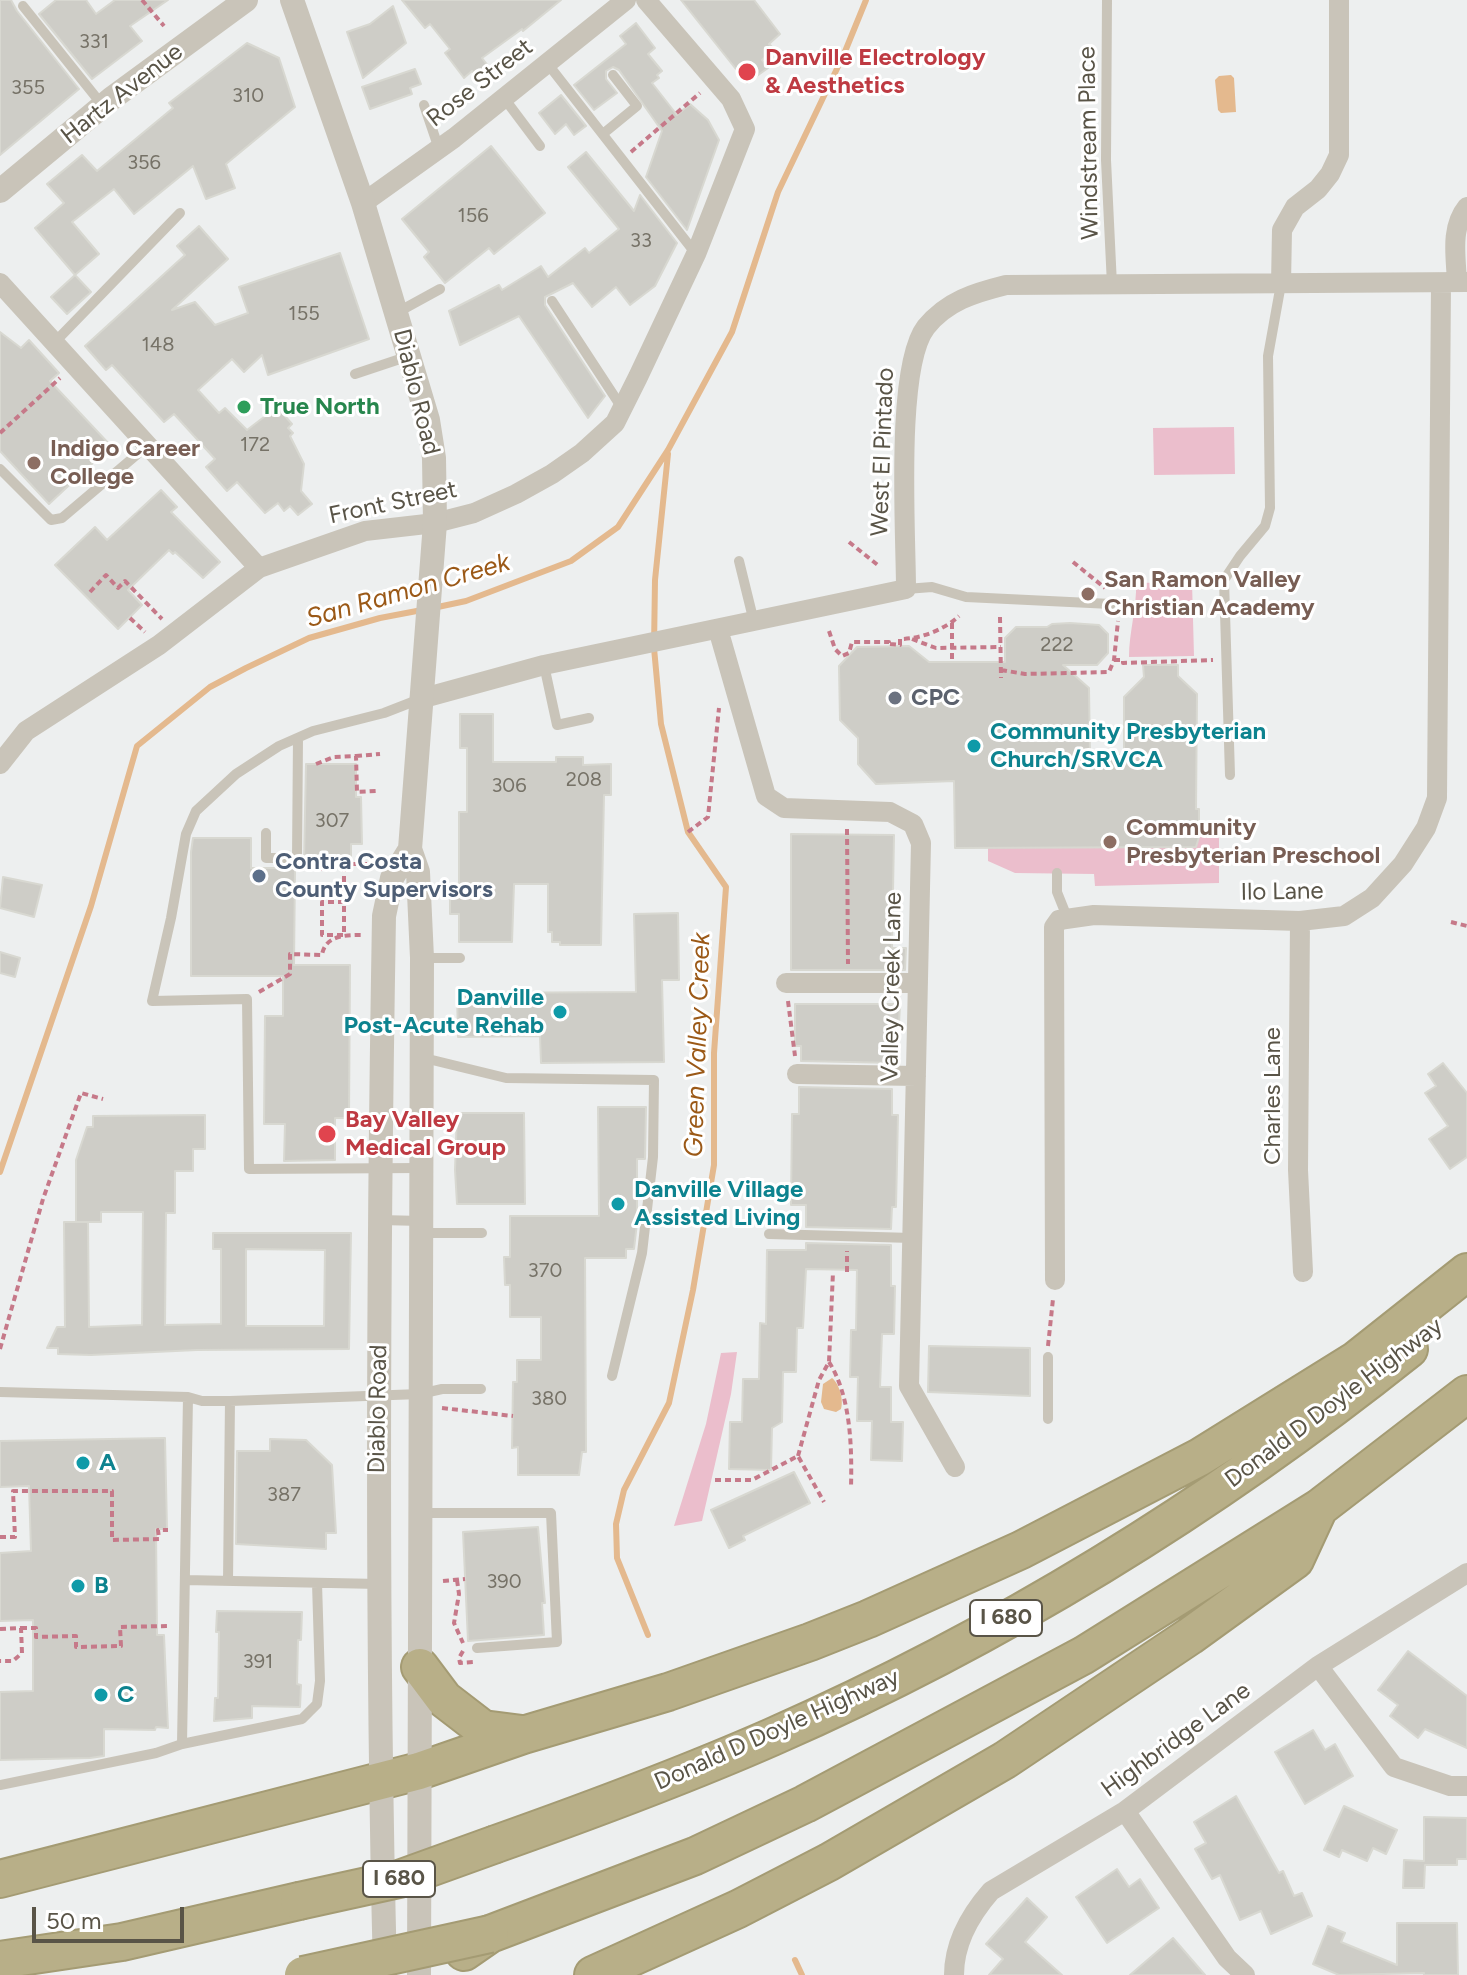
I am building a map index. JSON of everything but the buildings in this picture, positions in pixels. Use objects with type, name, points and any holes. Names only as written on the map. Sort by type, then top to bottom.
[{"type":"highway","points":[[0,1879],[419,1771],[523,1735],[668,1692],[810,1642],[1021,1550],[1200,1457],[1356,1360],[1467,1272]]},
{"type":"highway","name":"Donald D Doyle Highway","points":[[0,1960],[122,1942],[399,1879],[619,1800],[773,1737],[901,1676],[1055,1592],[1196,1505],[1321,1417],[1467,1303]]},
{"type":"highway","points":[[387,1975],[695,1856],[805,1804],[1084,1655],[1319,1508],[1467,1394]]},
{"type":"highway","points":[[593,1975],[738,1909],[816,1869],[1005,1760],[1190,1636],[1295,1560],[1319,1508]]},
{"type":"highway","points":[[420,1667],[444,1699],[483,1729],[523,1735]]},
{"type":"highway","points":[[303,1975],[476,1943]]},
{"type":"street","name":"Hartz Avenue","points":[[0,191],[103,106],[246,0]]},
{"type":"street","name":"Diablo Road","points":[[292,0],[363,203],[409,356],[434,458],[435,523],[410,849],[418,872],[422,958],[421,1227],[428,1401],[420,1513],[419,1975]]},
{"type":"street","name":"Rose Street","points":[[363,203],[439,149],[626,0]]},
{"type":"street","points":[[646,0],[715,81]]},
{"type":"street","points":[[1281,284],[1282,230],[1295,207],[1318,189],[1330,174],[1339,155],[1339,0]]},
{"type":"street","name":"Front Street","points":[[0,764],[26,731],[159,645],[259,568],[365,531],[435,523],[474,513],[552,474],[582,453],[615,423],[696,254],[745,129],[731,99],[715,81]]},
{"type":"street","name":"Ilo Lane","points":[[1067,917],[1094,915],[1300,921],[1344,916],[1372,898],[1403,864],[1426,828],[1437,798],[1455,233],[1467,207]]},
{"type":"street","name":"West El Pintado","points":[[906,589],[907,395],[913,351],[925,329],[944,308],[973,293],[1006,285],[1455,282]]},
{"type":"street","points":[[0,283],[259,568]]},
{"type":"street","points":[[420,699],[544,665],[906,589]]},
{"type":"street","name":"Valley Creek Lane","points":[[710,631],[733,681],[766,796],[784,808],[890,812],[913,824],[921,843],[909,1386],[955,1467]]},
{"type":"street","name":"Diablo Road","points":[[387,1975],[380,1781],[378,1394],[384,916],[392,878],[410,849]]},
{"type":"street","points":[[1055,1280],[1054,927],[1059,920],[1067,917]]},
{"type":"street","name":"Charles Lane","points":[[1300,921],[1298,1170],[1303,1272]]},
{"type":"street","points":[[786,983],[918,983]]},
{"type":"street","points":[[797,1074],[916,1076]]},
{"type":"street","name":"Highbridge Lane","points":[[954,1975],[958,1945],[965,1927],[974,1910],[991,1891],[1125,1811],[1318,1666],[1467,1573]]},
{"type":"street","points":[[1318,1666],[1394,1767],[1450,1786],[1467,1786]]},
{"type":"street","points":[[1125,1811],[1227,1958],[1245,1975]]},
{"type":"lane","name":"Windstream Place","points":[[1107,0],[1106,160],[1112,285]]},
{"type":"lane","points":[[23,6],[103,106]]},
{"type":"lane","points":[[547,63],[696,254]]},
{"type":"lane","points":[[604,133],[637,106],[613,75]]},
{"type":"lane","points":[[504,98],[540,146]]},
{"type":"lane","points":[[424,105],[439,149]]},
{"type":"lane","points":[[54,343],[180,213]]},
{"type":"lane","points":[[1230,775],[1224,580],[1265,526],[1270,508],[1268,356],[1281,284]]},
{"type":"lane","points":[[396,313],[440,289]]},
{"type":"lane","points":[[552,301],[622,408]]},
{"type":"lane","points":[[355,374],[409,356]]},
{"type":"lane","points":[[0,469],[51,520],[62,518],[147,446]]},
{"type":"lane","points":[[739,561],[754,622]]},
{"type":"lane","points":[[906,589],[932,587],[966,597],[1111,604]]},
{"type":"lane","points":[[544,665],[557,725],[589,718]]},
{"type":"lane","points":[[420,699],[384,713],[313,731],[279,746],[236,774],[196,811],[186,834],[152,1001],[247,999],[249,1169],[421,1168]]},
{"type":"lane","points":[[266,833],[266,858],[297,858],[298,738]]},
{"type":"lane","points":[[1057,873],[1057,892],[1067,917]]},
{"type":"lane","points":[[422,958],[460,958]]},
{"type":"lane","points":[[422,1057],[506,1078],[654,1080],[653,1157],[642,1253],[612,1376]]},
{"type":"lane","points":[[380,1220],[482,1233]]},
{"type":"lane","points":[[769,1234],[912,1238]]},
{"type":"lane","points":[[1048,1357],[1048,1419]]},
{"type":"lane","points":[[0,1392],[188,1397],[202,1401],[378,1394],[428,1401],[442,1389],[481,1389]]},
{"type":"lane","points":[[182,1744],[188,1397]]},
{"type":"lane","points":[[228,1581],[230,1401]]},
{"type":"lane","points":[[420,1513],[551,1513],[557,1642],[477,1648]]},
{"type":"lane","points":[[185,1580],[379,1584]]},
{"type":"lane","points":[[0,1785],[302,1719],[317,1704],[320,1681],[317,1583]]},
{"type":"path","points":[[142,0],[164,26]]},
{"type":"path","points":[[623,159],[715,81]]},
{"type":"path","points":[[0,433],[74,365]]},
{"type":"path","points":[[849,542],[879,566]]},
{"type":"path","points":[[90,592],[106,575],[118,588],[125,581],[164,621]]},
{"type":"path","points":[[912,639],[952,623],[959,616]]},
{"type":"path","points":[[1000,617],[1001,678]]},
{"type":"path","points":[[130,618],[146,634]]},
{"type":"path","points":[[1001,670],[1025,674],[1109,672],[1114,660],[1118,621]]},
{"type":"path","points":[[952,623],[952,662]]},
{"type":"path","points":[[829,631],[835,649],[842,656],[849,653],[852,642],[900,645],[900,639],[912,639],[936,648],[1001,647]]},
{"type":"path","points":[[1114,660],[1123,660],[1123,663],[1225,659]]},
{"type":"path","points":[[688,832],[708,817],[716,716],[733,681]]},
{"type":"path","points":[[316,764],[334,757],[380,754]]},
{"type":"path","points":[[356,756],[357,792],[376,791]]},
{"type":"path","points":[[847,810],[848,983]]},
{"type":"path","points":[[299,869],[326,869],[326,864],[369,864]]},
{"type":"path","points":[[344,864],[344,935]]},
{"type":"path","points":[[344,902],[322,902],[322,935],[365,935]]},
{"type":"path","points":[[1451,922],[1467,926]]},
{"type":"path","points":[[247,999],[290,974],[290,954],[322,955],[323,948],[330,940],[344,935]]},
{"type":"path","points":[[786,983],[797,1074]]},
{"type":"path","points":[[0,1349],[43,1199],[81,1093],[103,1099]]},
{"type":"path","points":[[847,1236],[847,1272]]},
{"type":"path","points":[[824,1502],[798,1456],[819,1380],[829,1362],[833,1272]]},
{"type":"path","points":[[1048,1357],[1055,1280]]},
{"type":"path","points":[[829,1362],[838,1377],[846,1404],[851,1488]]},
{"type":"path","points":[[428,1401],[513,1416]]},
{"type":"path","points":[[715,1480],[752,1480],[798,1456]]},
{"type":"path","points":[[0,1537],[15,1537],[13,1491],[112,1491],[112,1540],[159,1539],[158,1530],[168,1530]]},
{"type":"path","points":[[443,1581],[465,1579]]},
{"type":"path","points":[[457,1580],[459,1594],[454,1623],[464,1649],[460,1663],[476,1662],[479,1658],[477,1648]]},
{"type":"path","points":[[0,1629],[36,1628],[36,1637],[76,1636],[76,1647],[121,1646],[120,1627],[167,1626]]},
{"type":"path","points":[[0,1661],[13,1661],[22,1653],[21,1628]]},
{"type":"shaded area","points":[[1231,75],[1234,78],[1236,112],[1221,113],[1218,110],[1215,80],[1219,76]]},
{"type":"shaded area","points":[[1234,427],[1235,474],[1154,475],[1153,428]]},
{"type":"shaded area","points":[[1192,582],[1194,656],[1129,657],[1136,583]]},
{"type":"shaded area","points":[[1199,834],[1219,834],[1219,883],[1095,886],[1094,874],[1015,873],[988,861],[988,848],[1196,847]]},
{"type":"shaded area","points":[[737,1352],[731,1394],[702,1521],[674,1526],[706,1424],[721,1353]]},
{"type":"shaded area","points":[[832,1378],[837,1384],[842,1405],[836,1412],[824,1409],[821,1402],[823,1384]]},
{"type":"waterway","name":"San Ramon Creek","points":[[433,608],[466,601],[571,561],[618,527],[668,450],[732,332],[778,192],[844,54],[866,0]]},
{"type":"waterway","name":"Green Valley Creek","points":[[648,1635],[617,1558],[616,1524],[624,1490],[669,1403],[693,1290],[714,1165],[714,1053],[726,887],[688,832],[661,724],[654,648],[655,580],[668,454]]},
{"type":"waterway","name":"San Ramon Creek","points":[[0,1172],[91,906],[137,746],[210,687],[246,668],[309,638],[422,610]]},
{"type":"waterway","name":"Green Valley Creek","points":[[795,1960],[802,1975]]},
{"type":"place","name":"Danville Electrology & Aesthetics","points":[[747,72]]},
{"type":"place","name":"True North","points":[[244,407]]},
{"type":"place","name":"Indigo Career College","points":[[34,463]]},
{"type":"place","name":"San Ramon Valley Christian Academy","points":[[1088,594]]},
{"type":"place","name":"CPC","points":[[895,698]]},
{"type":"place","name":"Community Presbyterian Church/SRVCA","points":[[974,746]]},
{"type":"place","name":"Community Presbyterian Preschool","points":[[1110,842]]},
{"type":"place","name":"Contra Costa County Supervisors","points":[[259,876]]},
{"type":"place","name":"Danville Post-Acute Rehab","points":[[560,1012]]},
{"type":"place","name":"Bay Valley Medical Group","points":[[327,1134]]},
{"type":"place","name":"Danville Village Assisted Living","points":[[618,1204]]},
{"type":"place","name":"A","points":[[83,1463]]},
{"type":"place","name":"B","points":[[78,1586]]},
{"type":"place","name":"C","points":[[101,1695]]}]
